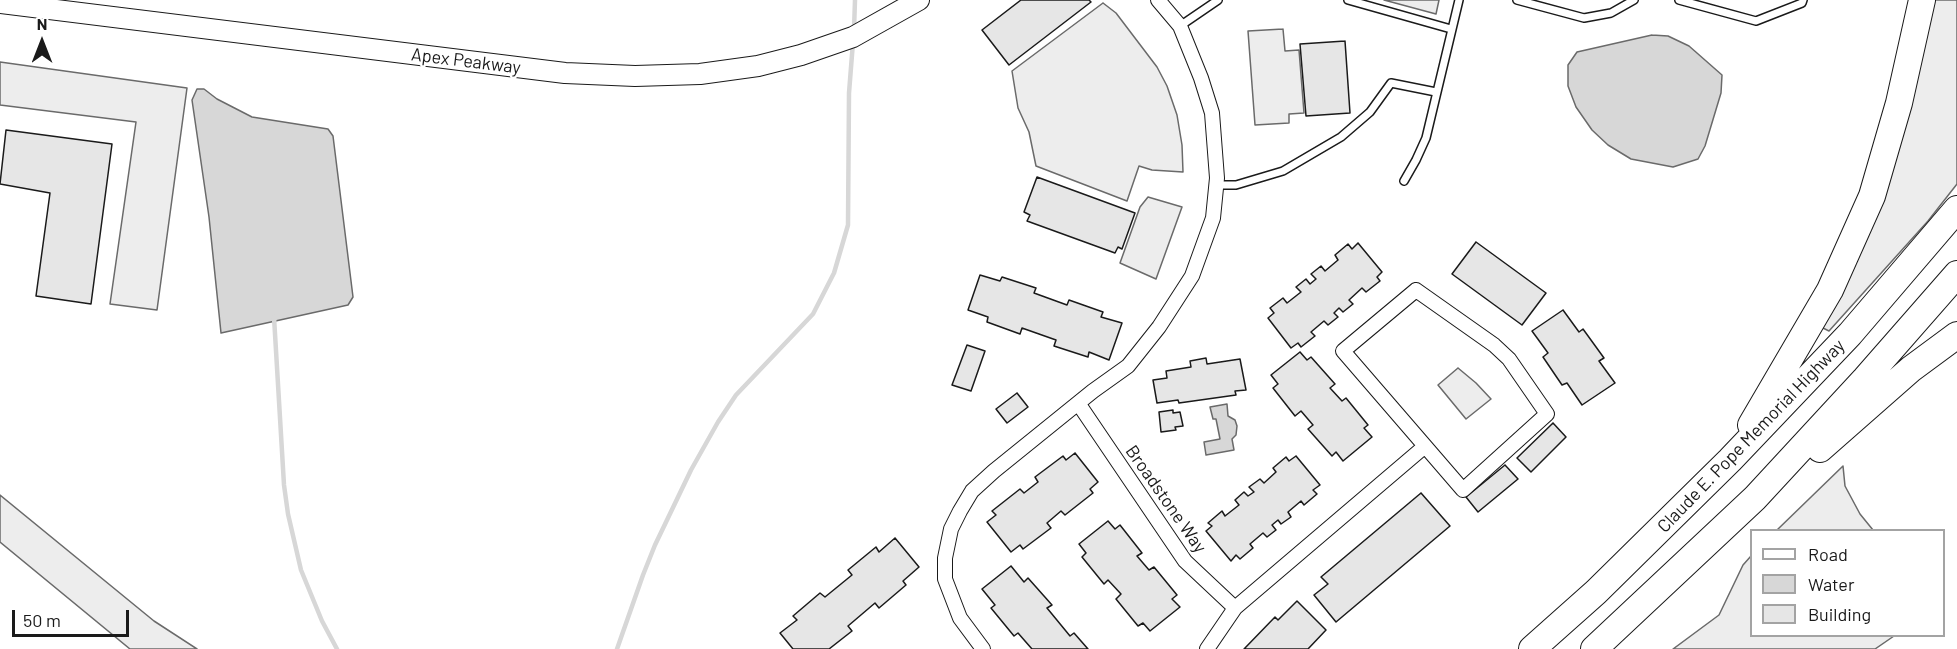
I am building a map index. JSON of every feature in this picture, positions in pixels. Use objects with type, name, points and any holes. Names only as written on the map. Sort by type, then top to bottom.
[{"type":"highway","points":[[1731,460],[1830,290],[1872,196],[1899,103],[1922,0]]},
{"type":"highway","name":"Claude E. Pope Memorial Highway","points":[[1532,649],[1604,584],[1731,460],[1850,334],[1957,209]]},
{"type":"highway","points":[[1594,649],[1755,498],[1865,379],[1957,274]]},
{"type":"highway","points":[[1755,498],[1800,466],[1881,395],[1957,335]]},
{"type":"main road","name":"Apex Peakway","points":[[0,3],[55,5],[566,73],[635,76],[711,72],[758,66],[801,55],[853,37],[919,0]]},
{"type":"street","points":[[983,649],[960,618],[945,579],[945,558],[951,529],[972,491],[1078,403],[1128,366],[1159,327],[1192,276],[1213,218],[1217,184],[1217,151],[1212,113],[1180,26],[1158,0]]},
{"type":"street","points":[[1416,290],[1494,345],[1509,359],[1547,414],[1463,490],[1424,447],[1343,351],[1416,290]]},
{"type":"street","name":"Broadstone Way","points":[[1078,403],[1185,561],[1234,608]]},
{"type":"street","points":[[1207,649],[1234,608],[1424,447]]},
{"type":"lane","points":[[1180,26],[1218,0]]},
{"type":"lane","points":[[1348,0],[1451,29]]},
{"type":"lane","points":[[1404,181],[1426,138],[1459,0]]},
{"type":"lane","points":[[1517,0],[1584,18],[1611,13],[1634,0]]},
{"type":"lane","points":[[1679,0],[1756,21],[1802,3],[1803,0]]},
{"type":"lane","points":[[1217,184],[1236,185],[1283,171],[1341,136],[1370,112],[1391,83],[1436,92]]},
{"type":"shaded area","points":[[1384,0],[1439,0],[1436,14]]},
{"type":"shaded area","points":[[1935,0],[1957,0],[1957,184],[1928,221],[1829,331],[1821,327],[1908,102]]},
{"type":"shaded area","points":[[1103,3],[1116,13],[1157,67],[1167,86],[1177,115],[1182,145],[1183,172],[1152,170],[1139,166],[1127,201],[1036,166],[1029,132],[1018,108],[1012,71]]},
{"type":"shaded area","points":[[1283,29],[1285,51],[1299,50],[1304,113],[1289,114],[1289,123],[1255,125],[1248,31]]},
{"type":"shaded area","points":[[0,62],[187,88],[157,310],[110,304],[136,122],[0,105]]},
{"type":"shaded area","points":[[1148,197],[1182,207],[1156,279],[1120,263],[1140,207]]},
{"type":"shaded area","points":[[1458,368],[1491,399],[1466,419],[1438,385]]},
{"type":"shaded area","points":[[1843,466],[1845,486],[1860,514],[1872,529],[1778,529]]},
{"type":"shaded area","points":[[0,495],[154,621],[197,649],[130,649],[0,542]]},
{"type":"shaded area","points":[[1750,557],[1750,637],[1893,637],[1875,649],[1673,649],[1719,615],[1743,565]]},
{"type":"water","points":[[1652,35],[1668,36],[1689,46],[1722,75],[1721,93],[1705,146],[1698,159],[1673,167],[1631,159],[1608,145],[1592,130],[1576,107],[1568,86],[1568,65],[1577,52]]},
{"type":"water","points":[[197,89],[204,89],[217,99],[252,117],[328,129],[333,136],[353,297],[348,305],[221,333],[209,217],[192,100]]},
{"type":"water","points":[[1227,404],[1228,416],[1235,420],[1237,426],[1236,435],[1232,439],[1234,450],[1206,455],[1204,442],[1220,439],[1216,419],[1213,419],[1210,407]]},
{"type":"building","points":[[1021,0],[1089,0],[1091,2],[1009,65],[982,30]]},
{"type":"building","points":[[1345,41],[1350,113],[1306,116],[1300,44]]},
{"type":"building","points":[[6,130],[112,144],[91,304],[36,296],[50,193],[0,184]]},
{"type":"building","points":[[1037,177],[1135,213],[1122,249],[1118,247],[1115,253],[1027,221],[1030,215],[1024,212]]},
{"type":"building","points":[[1476,242],[1546,293],[1522,325],[1452,274]]},
{"type":"building","points":[[1358,243],[1382,272],[1377,277],[1380,281],[1366,292],[1362,288],[1349,300],[1353,304],[1343,312],[1339,308],[1334,313],[1338,317],[1328,325],[1324,321],[1311,332],[1315,336],[1301,347],[1298,343],[1291,348],[1268,318],[1274,313],[1270,308],[1283,298],[1287,303],[1301,292],[1296,287],[1306,279],[1310,284],[1316,279],[1311,274],[1321,266],[1325,271],[1338,260],[1335,255],[1348,244],[1352,249]]},
{"type":"building","points":[[980,275],[1000,281],[1002,277],[1036,288],[1034,293],[1067,305],[1069,300],[1103,312],[1101,317],[1122,323],[1109,360],[1089,352],[1088,357],[1054,346],[1056,340],[1022,328],[1020,334],[987,322],[988,317],[968,310]]},
{"type":"building","points":[[1563,310],[1579,332],[1583,329],[1604,358],[1599,361],[1615,383],[1582,405],[1567,383],[1562,385],[1543,357],[1548,353],[1532,331]]},
{"type":"building","points":[[967,345],[985,351],[971,391],[952,385]]},
{"type":"building","points":[[1300,352],[1307,360],[1311,357],[1335,384],[1330,388],[1342,401],[1346,398],[1368,425],[1364,428],[1372,437],[1343,461],[1336,452],[1332,456],[1308,429],[1313,425],[1301,411],[1295,416],[1273,388],[1278,384],[1271,375]]},
{"type":"building","points":[[1206,358],[1207,364],[1240,359],[1246,390],[1235,391],[1236,395],[1179,403],[1178,400],[1157,403],[1153,380],[1167,378],[1166,371],[1191,367],[1190,361]]},
{"type":"building","points":[[1017,393],[1028,407],[1007,423],[996,409]]},
{"type":"building","points":[[1173,410],[1173,413],[1180,412],[1183,426],[1175,427],[1176,430],[1161,432],[1159,412]]},
{"type":"building","points":[[1553,423],[1566,437],[1531,472],[1517,458]]},
{"type":"building","points":[[1075,453],[1098,482],[1090,489],[1093,493],[1065,515],[1061,511],[1047,523],[1051,528],[1023,549],[1020,545],[1011,552],[987,522],[996,515],[992,511],[1020,489],[1024,493],[1038,482],[1035,477],[1063,456],[1066,460]]},
{"type":"building","points":[[1296,456],[1320,485],[1313,490],[1317,494],[1304,505],[1301,501],[1288,512],[1291,517],[1281,524],[1278,520],[1272,525],[1276,530],[1267,537],[1263,533],[1250,544],[1253,548],[1240,559],[1236,555],[1231,561],[1206,531],[1212,526],[1208,523],[1222,511],[1225,516],[1239,505],[1235,500],[1244,492],[1248,496],[1254,492],[1249,487],[1260,479],[1264,483],[1276,472],[1273,468],[1286,457],[1289,461]]},
{"type":"building","points":[[1505,465],[1518,479],[1478,512],[1466,497]]},
{"type":"building","points":[[1421,493],[1450,526],[1336,622],[1314,595],[1328,584],[1321,577]]},
{"type":"building","points":[[1108,521],[1115,529],[1120,525],[1142,553],[1137,556],[1149,570],[1154,567],[1177,595],[1172,599],[1180,607],[1150,631],[1143,623],[1138,626],[1116,599],[1121,594],[1108,580],[1104,584],[1082,557],[1086,553],[1079,544]]},
{"type":"building","points":[[895,538],[919,567],[903,581],[906,585],[879,608],[875,603],[848,626],[852,631],[829,649],[793,649],[780,633],[797,620],[793,616],[820,593],[825,597],[852,575],[848,570],[876,547],[879,552]]},
{"type":"building","points":[[1011,566],[1024,582],[1028,578],[1052,605],[1047,608],[1070,636],[1074,633],[1088,649],[1032,649],[1018,633],[1014,636],[991,608],[995,605],[982,589]]},
{"type":"building","points":[[1297,601],[1326,630],[1308,649],[1244,649],[1275,617],[1278,620]]},
{"type":"waterway","points":[[854,30],[855,0]]},
{"type":"waterway","points":[[617,649],[655,545],[691,470],[718,422],[736,395],[813,314],[834,273],[848,225],[849,93],[853,42]]},
{"type":"waterway","points":[[274,317],[284,485],[288,514],[301,570],[322,621],[337,649]]}]
